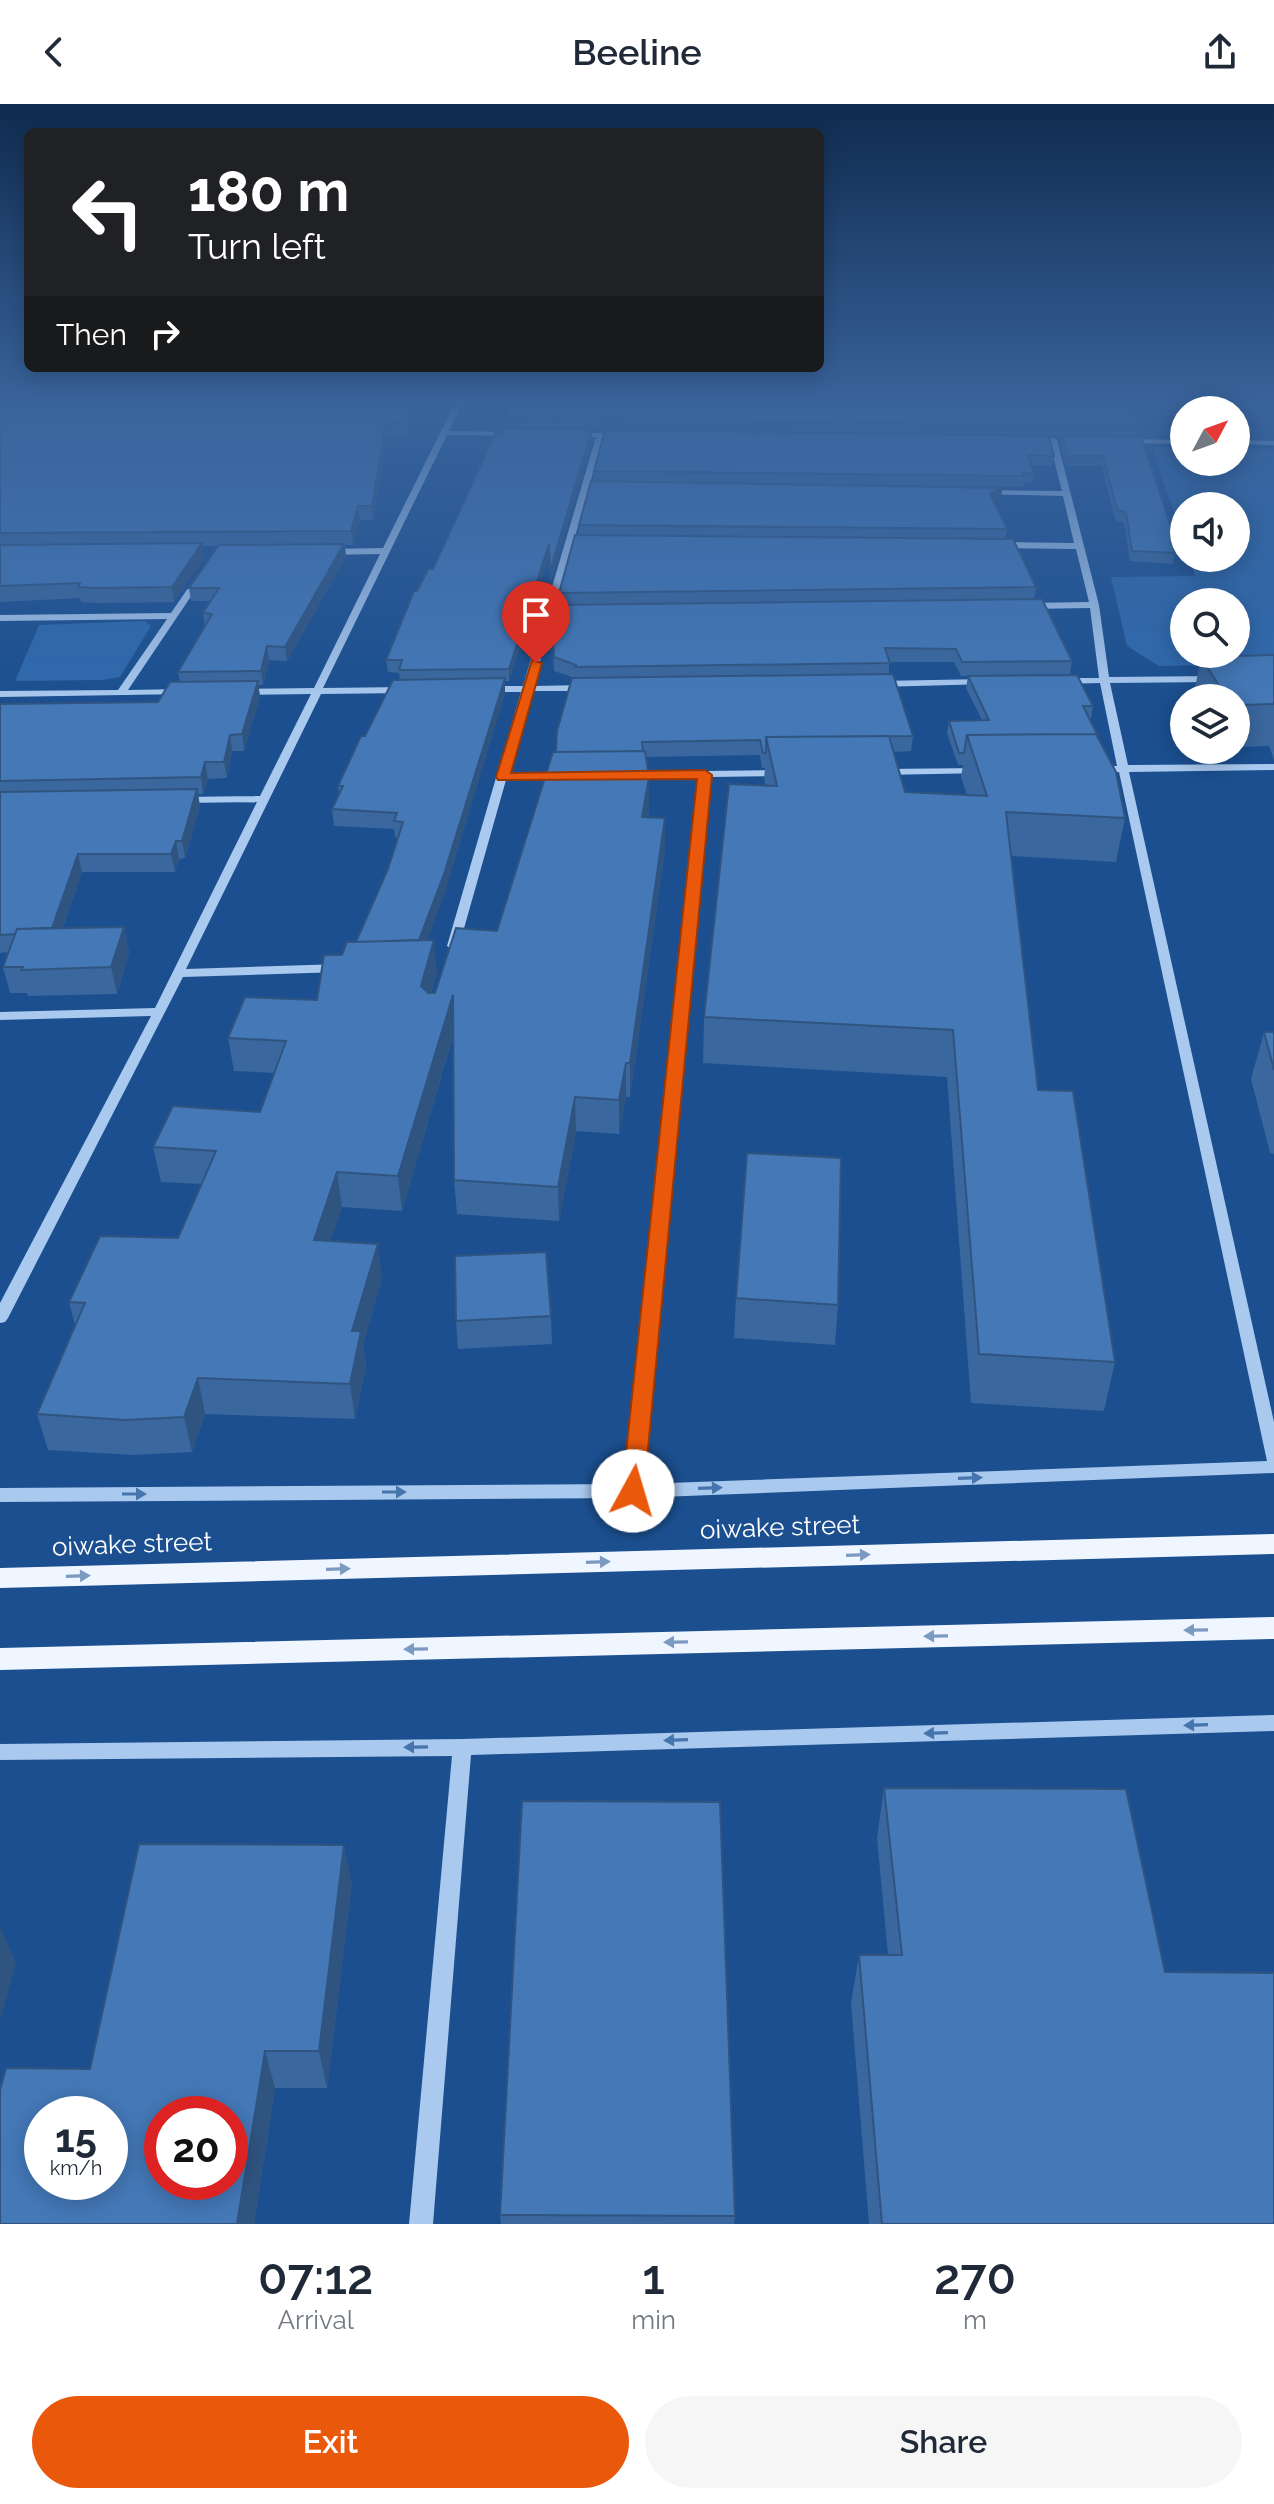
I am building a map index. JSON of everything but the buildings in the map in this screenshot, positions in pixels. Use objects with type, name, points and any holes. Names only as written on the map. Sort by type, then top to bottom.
[{"type":"main road","name":"oiwake street","points":[[0,1578],[1274,1544]]},
{"type":"main road","points":[[0,1659],[1274,1628]]},
{"type":"street","points":[[0,1318],[159,1012],[409,504]]},
{"type":"street","points":[[448,965],[581,504]]},
{"type":"street","points":[[1069,504],[1094,605],[1104,680],[1274,1459]]},
{"type":"street","points":[[570,541],[586,541]]},
{"type":"street","points":[[984,545],[1080,546]]},
{"type":"street","points":[[309,552],[386,551]]},
{"type":"street","points":[[121,692],[207,566]]},
{"type":"street","points":[[1014,606],[1094,605]]},
{"type":"street","points":[[551,612],[567,611]]},
{"type":"street","points":[[0,618],[173,616]]},
{"type":"street","points":[[1056,681],[1228,678]]},
{"type":"street","points":[[864,684],[992,682]]},
{"type":"street","points":[[469,689],[593,688]]},
{"type":"street","points":[[227,692],[423,690]]},
{"type":"street","points":[[0,694],[197,692]]},
{"type":"street","points":[[1077,769],[1274,767]]},
{"type":"street","points":[[876,772],[1000,770]]},
{"type":"street","points":[[612,776],[798,773]]},
{"type":"street","points":[[633,1491],[705,775]]},
{"type":"street","points":[[503,777],[581,776]]},
{"type":"street","points":[[170,800],[263,799]]},
{"type":"street","points":[[177,973],[352,968]]},
{"type":"street","points":[[0,1016],[159,1012]]},
{"type":"street","points":[[0,1495],[633,1491],[1274,1467]]},
{"type":"street","points":[[0,1752],[462,1747],[1274,1723]]},
{"type":"street","points":[[421,2224],[462,1747]]},
{"type":"shaded area","points":[[1250,504],[1274,504],[1274,664],[1250,664],[1250,588],[1170,588],[1170,666],[1159,666],[1127,646],[1111,577],[1195,576],[1194,572],[1250,572]]},
{"type":"shaded area","points":[[145,621],[151,626],[120,677],[15,681],[39,625]]},
{"type":"route","points":[[536,663],[503,777],[705,775],[633,1491]]}]
